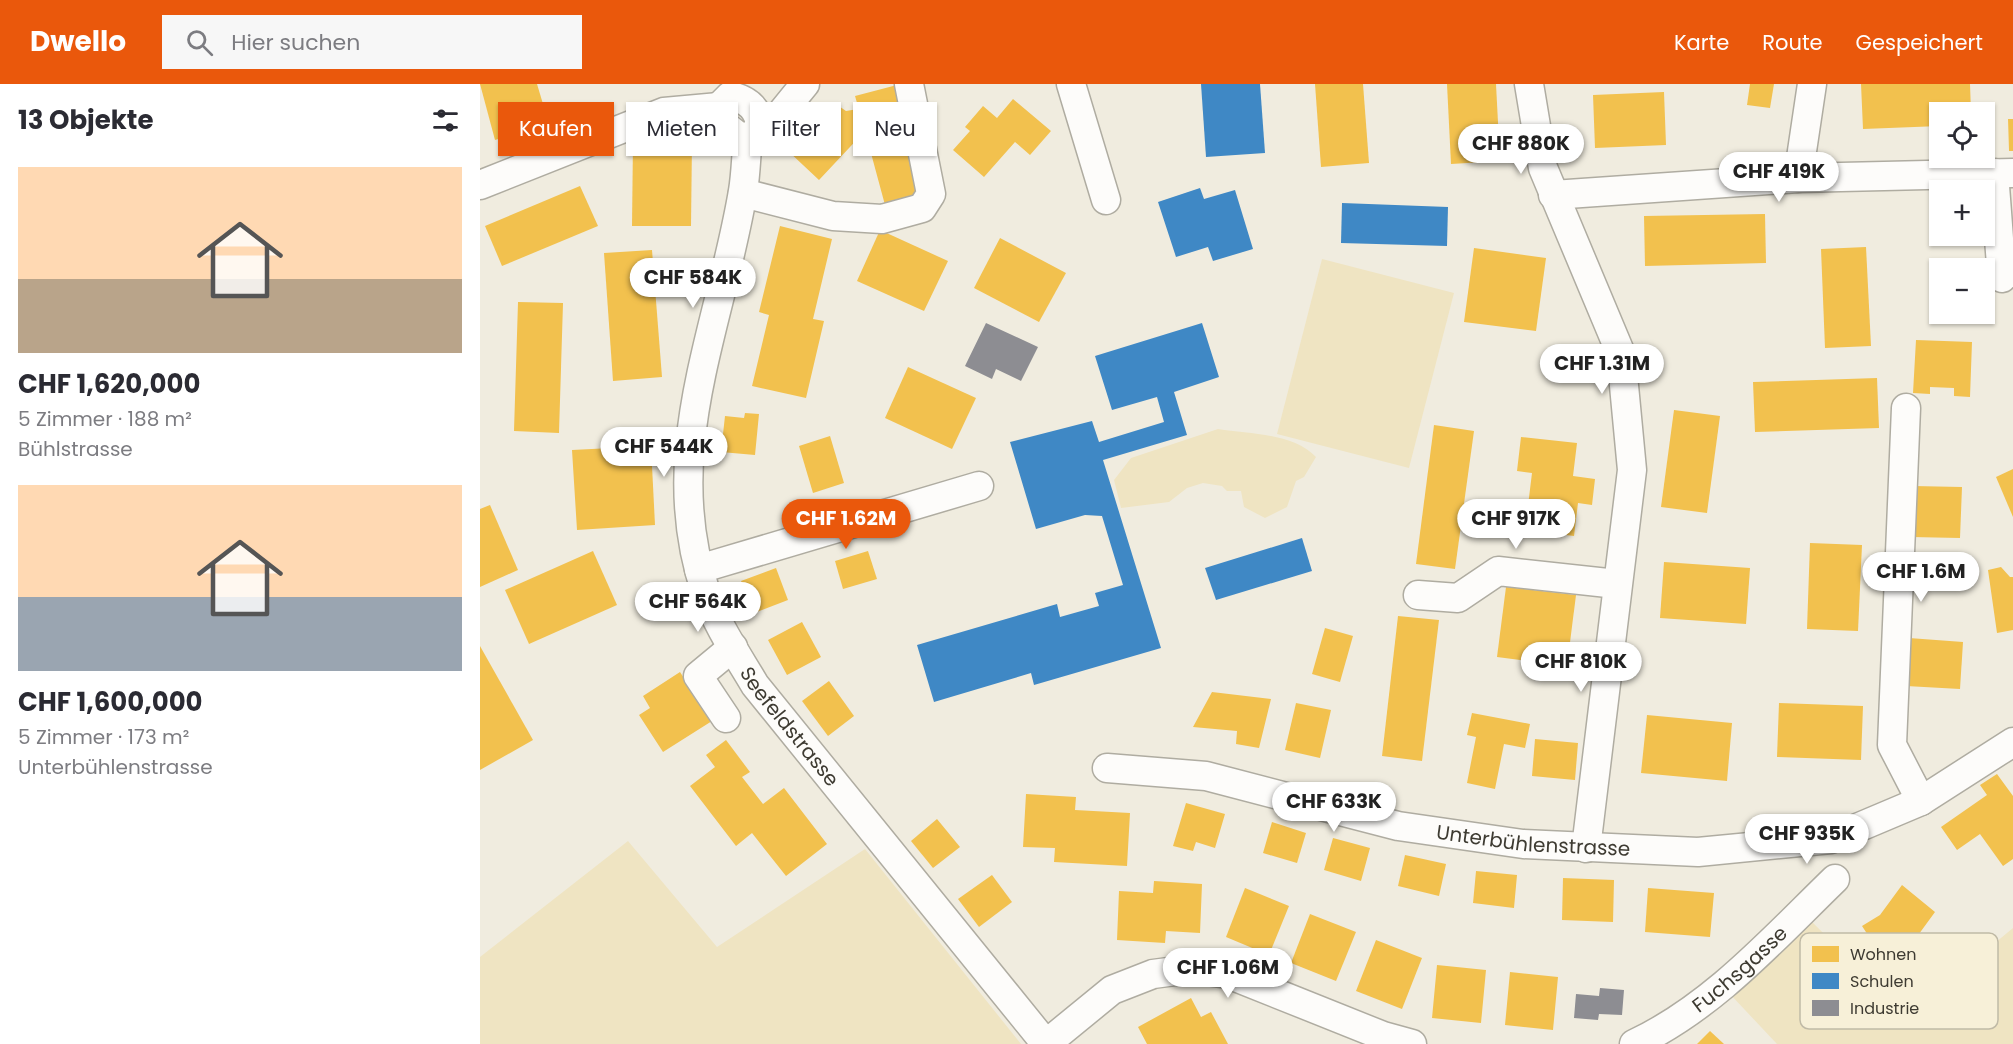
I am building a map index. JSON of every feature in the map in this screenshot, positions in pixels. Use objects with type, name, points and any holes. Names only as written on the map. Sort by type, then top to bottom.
[{"type":"street","points":[[790,102],[805,84]]},
{"type":"street","points":[[742,193],[833,216],[882,219],[922,208],[931,194],[909,84]]},
{"type":"street","points":[[1071,84],[1106,200]]},
{"type":"street","points":[[1529,84],[1544,168],[1553,195],[1588,271],[1621,354],[1632,470],[1586,849]]},
{"type":"street","points":[[1798,178],[1812,84]]},
{"type":"street","points":[[480,185],[664,112],[730,96],[723,124],[733,133],[750,134]]},
{"type":"street","name":"Seefeldstrasse","points":[[750,154],[692,418],[687,503],[699,570],[707,596],[755,686],[1046,1044]]},
{"type":"street","points":[[1553,195],[1798,178],[2004,173],[2002,278]]},
{"type":"street","points":[[1906,408],[1892,745],[1921,801]]},
{"type":"street","points":[[699,570],[979,486]]},
{"type":"street","points":[[1418,595],[1458,598],[1498,571],[1617,584]]},
{"type":"street","points":[[726,718],[698,676],[733,647]]},
{"type":"street","name":"Unterbühlenstrasse","points":[[1107,768],[1206,776],[1398,826],[1523,844],[1586,849],[1698,852],[1831,839],[1921,801],[2013,742]]},
{"type":"street","name":"Fuchsgasse","points":[[1634,1044],[1667,1029],[1740,971],[1834,879]]},
{"type":"street","points":[[1046,1044],[1113,990],[1153,974],[1191,969],[1228,974],[1383,1036],[1412,1044]]},
{"type":"shaded area","points":[[1322,259],[1454,293],[1409,468],[1277,434]]},
{"type":"shaded area","points":[[1218,429],[1283,439],[1306,449],[1316,457],[1304,477],[1296,481],[1287,507],[1265,518],[1244,507],[1241,491],[1227,491],[1222,486],[1203,483],[1187,488],[1169,502],[1121,508],[1114,480],[1131,458]]},
{"type":"shaded area","points":[[628,841],[717,947],[865,849],[1021,1044],[480,1044],[480,957]]},
{"type":"shaded area","points":[[1807,917],[1823,933],[1800,933],[1800,1029],[1998,1029],[1998,940],[2013,928],[2013,1044],[1777,1044],[1729,993]]},
{"type":"building: Wohnen","points":[[480,84],[537,84],[542,102],[498,102],[498,139],[495,140]]},
{"type":"building: Wohnen","points":[[1315,84],[1363,84],[1369,163],[1321,167]]},
{"type":"building: Wohnen","points":[[1447,84],[1496,84],[1500,161],[1451,164]]},
{"type":"building: Wohnen","points":[[1750,84],[1774,84],[1770,108],[1747,105]]},
{"type":"building: Wohnen","points":[[1861,84],[1970,84],[1971,102],[1929,102],[1929,126],[1863,129]]},
{"type":"building: Wohnen","points":[[897,85],[902,102],[857,102],[855,96]]},
{"type":"building: Wohnen","points":[[1664,92],[1666,145],[1595,148],[1593,95]]},
{"type":"building: Wohnen","points":[[1013,99],[1051,131],[1030,155],[1015,142],[984,177],[953,150],[970,131],[965,127],[983,106],[997,118]]},
{"type":"building: Wohnen","points":[[841,108],[846,111],[853,110],[853,144],[819,180],[793,156],[841,156]]},
{"type":"building: Wohnen","points":[[2008,119],[2013,119],[2013,151],[2009,151]]},
{"type":"building: Wohnen","points":[[633,156],[692,156],[691,226],[632,226]]},
{"type":"building: Wohnen","points":[[872,156],[917,156],[927,194],[885,205]]},
{"type":"building: Wohnen","points":[[580,186],[598,226],[502,266],[485,226]]},
{"type":"building: Wohnen","points":[[1765,214],[1766,263],[1645,266],[1644,216]]},
{"type":"building: Wohnen","points":[[780,226],[832,239],[813,319],[824,321],[806,398],[752,386],[769,315],[759,312]]},
{"type":"building: Wohnen","points":[[880,230],[948,261],[924,311],[857,281]]},
{"type":"building: Wohnen","points":[[1000,238],[1066,273],[1039,322],[974,288]]},
{"type":"building: Wohnen","points":[[1866,247],[1871,346],[1825,348],[1821,249]]},
{"type":"building: Wohnen","points":[[1474,248],[1546,258],[1536,331],[1464,322]]},
{"type":"building: Wohnen","points":[[652,250],[662,377],[613,381],[604,253]]},
{"type":"building: Wohnen","points":[[518,302],[563,303],[559,433],[514,431]]},
{"type":"building: Wohnen","points":[[1916,340],[1972,342],[1970,397],[1954,396],[1954,388],[1930,387],[1930,394],[1913,393]]},
{"type":"building: Wohnen","points":[[908,367],[976,398],[952,449],[885,418]]},
{"type":"building: Wohnen","points":[[1877,378],[1879,428],[1755,432],[1753,382]]},
{"type":"building: Wohnen","points":[[1674,410],[1720,416],[1707,513],[1661,507]]},
{"type":"building: Wohnen","points":[[745,413],[759,414],[755,455],[721,452],[725,416],[744,418]]},
{"type":"building: Wohnen","points":[[1434,425],[1474,431],[1455,569],[1416,564]]},
{"type":"building: Wohnen","points":[[830,436],[844,483],[813,493],[799,446]]},
{"type":"building: Wohnen","points":[[1521,437],[1577,443],[1573,476],[1595,479],[1592,505],[1578,503],[1574,536],[1525,530],[1532,473],[1517,471]]},
{"type":"building: Wohnen","points":[[651,446],[655,525],[577,530],[572,450]]},
{"type":"building: Wohnen","points":[[2013,469],[2013,517],[1996,477]]},
{"type":"building: Wohnen","points":[[1913,486],[1962,487],[1960,538],[1911,537]]},
{"type":"building: Wohnen","points":[[490,505],[518,570],[480,587],[480,509]]},
{"type":"building: Wohnen","points":[[1810,543],[1862,545],[1858,631],[1807,629]]},
{"type":"building: Wohnen","points":[[593,551],[617,605],[529,644],[505,590]]},
{"type":"building: Wohnen","points":[[868,551],[877,579],[843,589],[835,561]]},
{"type":"building: Wohnen","points":[[1664,562],[1750,568],[1746,624],[1660,618]]},
{"type":"building: Wohnen","points":[[2001,567],[2010,577],[2013,577],[2013,630],[1997,633],[1988,570]]},
{"type":"building: Wohnen","points":[[776,568],[788,600],[754,613],[741,581]]},
{"type":"building: Wohnen","points":[[1506,587],[1576,595],[1567,666],[1497,657]]},
{"type":"building: Wohnen","points":[[1398,616],[1439,620],[1422,761],[1382,756]]},
{"type":"building: Wohnen","points":[[802,622],[821,657],[787,675],[768,640]]},
{"type":"building: Wohnen","points":[[1325,628],[1353,636],[1340,682],[1312,674]]},
{"type":"building: Wohnen","points":[[1909,638],[1963,642],[1960,689],[1906,686]]},
{"type":"building: Wohnen","points":[[480,646],[533,740],[480,770]]},
{"type":"building: Wohnen","points":[[680,672],[712,721],[663,752],[639,715],[650,708],[643,696]]},
{"type":"building: Wohnen","points":[[829,681],[854,716],[828,736],[802,701]]},
{"type":"building: Wohnen","points":[[1212,692],[1271,699],[1259,748],[1236,744],[1237,731],[1193,727]]},
{"type":"building: Wohnen","points":[[1296,703],[1331,710],[1320,758],[1285,750]]},
{"type":"building: Wohnen","points":[[1779,703],[1863,706],[1861,760],[1777,757]]},
{"type":"building: Wohnen","points":[[1472,713],[1530,724],[1525,748],[1504,744],[1495,789],[1467,783],[1476,737],[1467,735]]},
{"type":"building: Wohnen","points":[[1647,715],[1732,723],[1727,781],[1641,773]]},
{"type":"building: Wohnen","points":[[1535,739],[1578,743],[1575,780],[1532,776]]},
{"type":"building: Wohnen","points":[[726,740],[750,772],[742,777],[763,804],[784,788],[827,844],[786,876],[752,833],[736,846],[690,786],[715,767],[706,755]]},
{"type":"building: Wohnen","points":[[1997,774],[2013,796],[2013,859],[2003,866],[1980,834],[1957,850],[1941,827],[1987,795],[1980,785]]},
{"type":"building: Wohnen","points":[[1026,794],[1076,797],[1075,810],[1130,813],[1127,866],[1054,862],[1055,848],[1023,847]]},
{"type":"building: Wohnen","points":[[1186,803],[1225,814],[1215,848],[1196,842],[1193,851],[1173,846]]},
{"type":"building: Wohnen","points":[[937,819],[960,847],[933,868],[911,841]]},
{"type":"building: Wohnen","points":[[1272,822],[1306,833],[1297,863],[1263,853]]},
{"type":"building: Wohnen","points":[[1333,838],[1370,848],[1361,881],[1324,870]]},
{"type":"building: Wohnen","points":[[1405,855],[1446,864],[1439,896],[1398,886]]},
{"type":"building: Wohnen","points":[[1476,871],[1517,875],[1514,908],[1473,903]]},
{"type":"building: Wohnen","points":[[992,875],[1012,902],[979,927],[958,899]]},
{"type":"building: Wohnen","points":[[1563,878],[1614,880],[1613,922],[1562,920]]},
{"type":"building: Wohnen","points":[[1154,881],[1202,884],[1200,933],[1166,931],[1165,943],[1117,940],[1119,891],[1153,893]]},
{"type":"building: Wohnen","points":[[1902,885],[1935,912],[1920,933],[1867,933],[1862,926],[1880,915]]},
{"type":"building: Wohnen","points":[[1245,888],[1289,906],[1269,955],[1226,937]]},
{"type":"building: Wohnen","points":[[1648,888],[1714,893],[1710,937],[1645,932]]},
{"type":"building: Wohnen","points":[[1310,914],[1356,932],[1336,981],[1291,963]]},
{"type":"building: Wohnen","points":[[1376,940],[1422,958],[1402,1009],[1356,991]]},
{"type":"building: Wohnen","points":[[1437,965],[1486,970],[1481,1023],[1432,1018]]},
{"type":"building: Wohnen","points":[[1510,972],[1558,977],[1553,1030],[1505,1025]]},
{"type":"building: Wohnen","points":[[1191,998],[1201,1017],[1211,1012],[1228,1044],[1147,1044],[1138,1027]]},
{"type":"building: Wohnen","points":[[1710,1031],[1724,1044],[1697,1044]]},
{"type":"building: Schulen","points":[[1201,84],[1260,84],[1265,153],[1206,157]]},
{"type":"building: Schulen","points":[[1200,188],[1204,199],[1235,190],[1253,249],[1213,261],[1208,247],[1176,257],[1158,202]]},
{"type":"building: Schulen","points":[[1342,203],[1448,207],[1447,246],[1341,243]]},
{"type":"building: Schulen","points":[[1202,323],[1219,377],[1174,392],[1187,435],[1103,460],[1161,648],[1034,685],[1031,673],[934,702],[917,645],[1057,604],[1060,617],[1099,606],[1095,593],[1123,585],[1102,516],[1085,515],[1036,529],[1010,442],[1092,421],[1099,442],[1164,422],[1157,397],[1112,410],[1095,356]]},
{"type":"building: Schulen","points":[[1302,538],[1312,571],[1216,600],[1205,568]]},
{"type":"building: Industrie","points":[[986,323],[1038,347],[1021,381],[996,369],[992,379],[965,366]]},
{"type":"building: Industrie","points":[[1600,988],[1624,990],[1622,1015],[1599,1014],[1598,1020],[1574,1018],[1576,994],[1599,996]]}]
